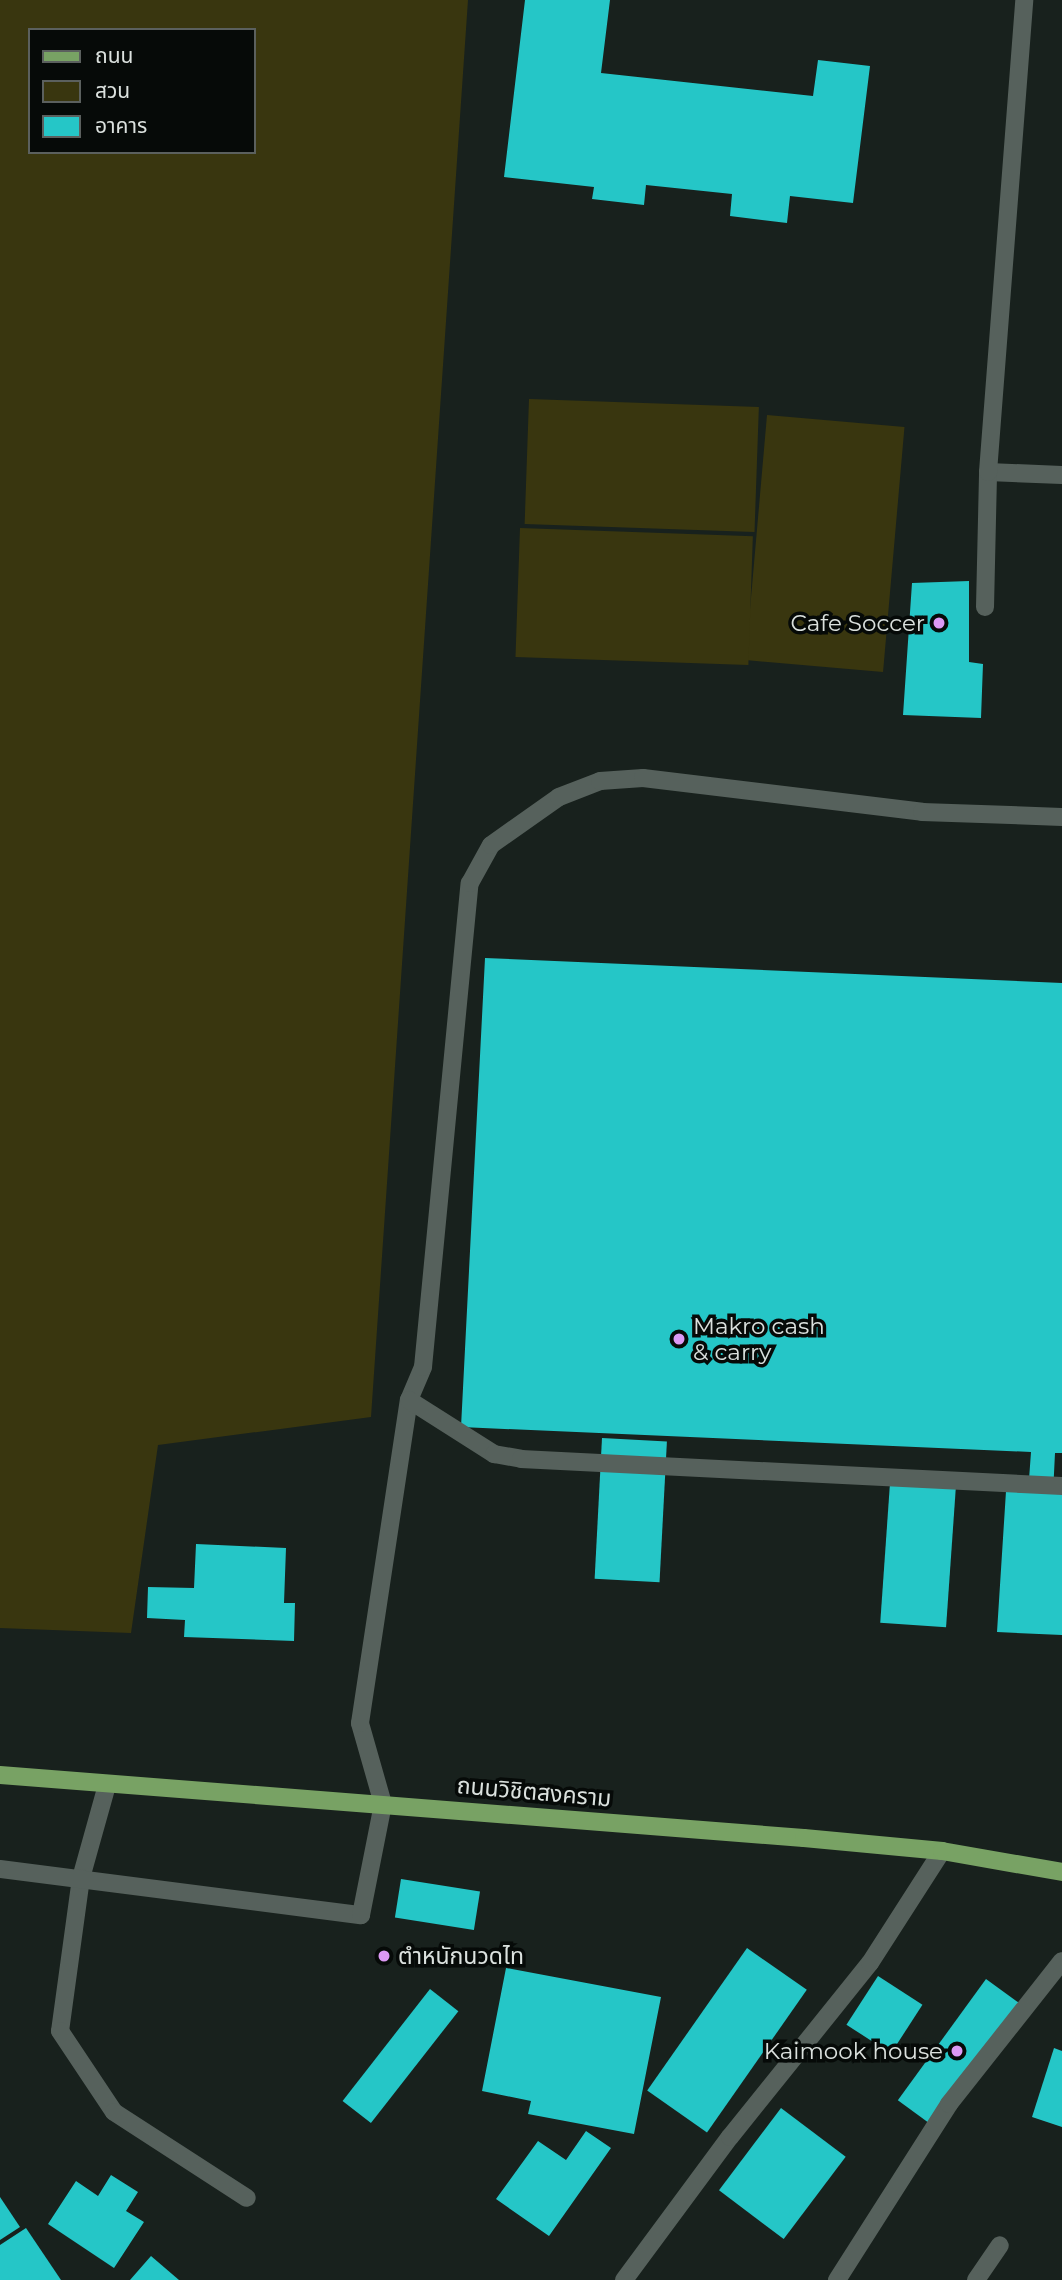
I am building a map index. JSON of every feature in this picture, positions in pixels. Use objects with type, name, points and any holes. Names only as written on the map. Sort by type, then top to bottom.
[{"type":"main road","name":"ถนนวิชิตสงคราม","points":[[0,1775],[942,1851],[1062,1872]]},
{"type":"street","points":[[985,607],[988,472],[1024,0]]},
{"type":"street","points":[[988,472],[1062,475]]},
{"type":"street","points":[[0,1868],[361,1914],[383,1804],[360,1724],[410,1400],[423,1367],[470,883],[491,845],[559,797],[600,781],[643,778],[922,812],[1062,817]]},
{"type":"street","points":[[410,1400],[494,1454],[521,1459],[1062,1486]]},
{"type":"street","points":[[107,1785],[81,1878],[60,2031],[114,2112],[247,2198]]},
{"type":"street","points":[[624,2280],[730,2137],[870,1963],[942,1851]]},
{"type":"street","points":[[837,2280],[949,2104],[1062,1961]]},
{"type":"street","points":[[976,2280],[1000,2245]]},
{"type":"green space","points":[[0,0],[468,0],[371,1417],[158,1445],[131,1633],[0,1628]]},
{"type":"green space","points":[[529,399],[759,407],[754,532],[525,524]]},
{"type":"green space","points":[[767,415],[904,427],[883,672],[746,660]]},
{"type":"green space","points":[[520,528],[753,536],[748,665],[515,657]]},
{"type":"building","points":[[525,0],[610,0],[601,73],[813,96],[818,60],[870,66],[853,203],[790,196],[787,223],[730,216],[732,194],[646,185],[644,205],[592,199],[594,187],[504,177]]},
{"type":"building","name":"Cafe Soccer","points":[[969,581],[969,662],[983,664],[981,718],[903,715],[912,583]]},
{"type":"building","points":[[485,958],[1062,983],[1062,1453],[1055,1453],[1053,1494],[1062,1494],[1062,1635],[997,1632],[1006,1491],[1028,1493],[1031,1452],[461,1427]]},
{"type":"building","points":[[602,1438],[667,1441],[660,1582],[595,1579]]},
{"type":"building","points":[[890,1483],[956,1488],[946,1627],[880,1623]]},
{"type":"building","points":[[196,1544],[286,1548],[284,1603],[295,1603],[294,1641],[184,1637],[185,1620],[147,1618],[148,1587],[194,1588]]},
{"type":"building","points":[[401,1879],[480,1892],[474,1930],[395,1918]]},
{"type":"building","points":[[747,1948],[807,1990],[707,2132],[647,2091]]},
{"type":"building","points":[[506,1968],[661,1997],[634,2134],[528,2114],[531,2101],[482,2091]]},
{"type":"building","points":[[878,1976],[922,2005],[891,2054],[846,2025]]},
{"type":"building","name":"Kaimook house","points":[[986,1979],[1019,2003],[931,2124],[898,2100]]},
{"type":"building","points":[[430,1989],[458,2011],[371,2123],[343,2101]]},
{"type":"building","points":[[1054,2048],[1062,2051],[1062,2127],[1032,2117]]},
{"type":"building","points":[[781,2108],[846,2157],[784,2239],[719,2190]]},
{"type":"building","points":[[586,2131],[611,2148],[549,2236],[496,2199],[538,2141],[566,2160]]},
{"type":"building","points":[[111,2175],[138,2192],[126,2211],[144,2222],[114,2268],[48,2224],[76,2181],[98,2196]]},
{"type":"building","points":[[0,2197],[20,2227],[0,2240]]},
{"type":"building","points":[[26,2228],[61,2280],[0,2280],[0,2245]]},
{"type":"building","points":[[151,2256],[179,2280],[130,2280]]},
{"type":"place","name":"Cafe Soccer","points":[[939,623]]},
{"type":"place","name":"Makro cash & carry","points":[[679,1339]]},
{"type":"place","name":"ตำหนักนวดไท","points":[[384,1956]]},
{"type":"place","name":"Kaimook house","points":[[957,2051]]}]
